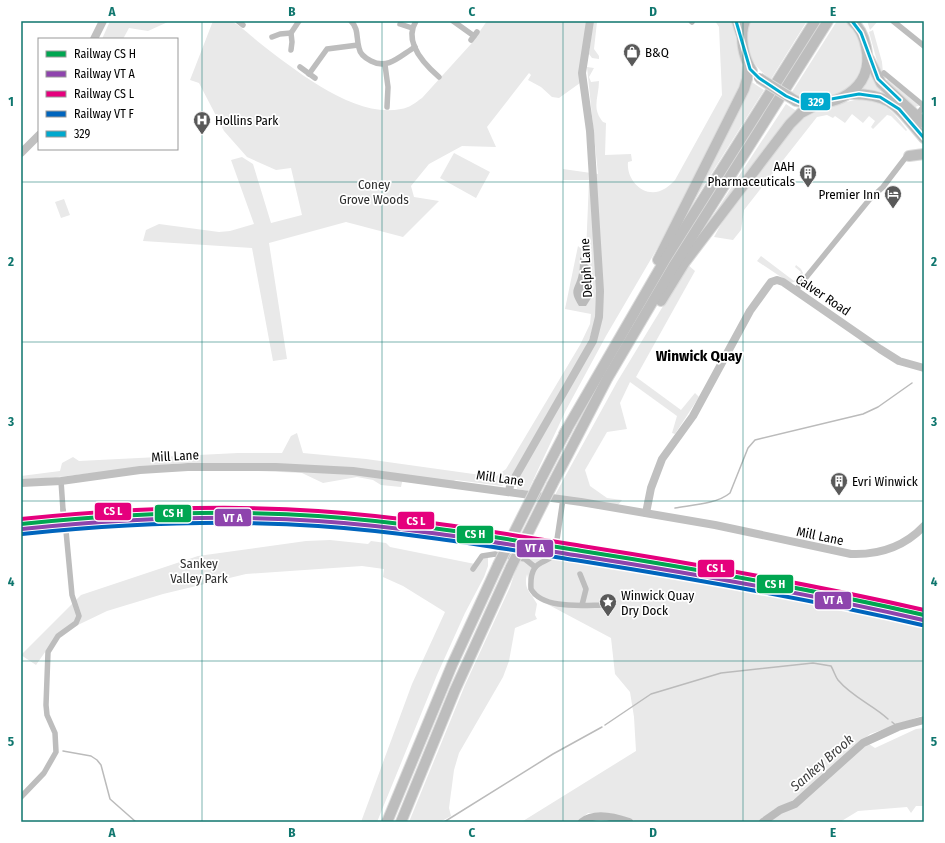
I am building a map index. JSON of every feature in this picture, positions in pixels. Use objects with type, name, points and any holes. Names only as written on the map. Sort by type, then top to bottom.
[{"type":"highway","points":[[387,822],[452,664],[498,565],[594,374],[678,221],[744,89],[747,79],[748,65],[742,39],[744,21]]},
{"type":"highway","points":[[564,434],[666,258],[815,21]]},
{"type":"highway","points":[[401,822],[455,690],[511,567],[607,379],[673,268],[828,21]]},
{"type":"highway","points":[[852,21],[864,36]]},
{"type":"highway","points":[[863,21],[864,36],[869,59],[881,83],[924,123]]},
{"type":"highway","points":[[849,94],[862,80],[869,59]]},
{"type":"highway","points":[[748,65],[759,78],[796,101],[808,103],[822,102]]},
{"type":"highway","points":[[577,438],[685,262],[790,124],[801,113],[822,102],[849,94],[871,94],[887,100],[897,108],[924,138]]},
{"type":"highway","points":[[909,156],[924,154]]},
{"type":"main road","points":[[736,21],[742,39]]},
{"type":"street","points":[[94,38],[103,21]]},
{"type":"street","points":[[291,50],[291,33],[299,21]]},
{"type":"street","points":[[351,21],[356,28],[358,45],[361,53],[366,58],[377,64],[385,65],[415,47]]},
{"type":"street","points":[[416,21],[412,28],[412,39],[415,47],[427,66],[440,77]]},
{"type":"street","points":[[454,21],[474,36]]},
{"type":"street","name":"Delph Lane","points":[[509,492],[511,484],[540,431],[589,348],[596,333],[599,317],[600,291],[590,131],[582,73],[590,21]]},
{"type":"street","points":[[892,21],[924,46]]},
{"type":"street","points":[[400,24],[412,28]]},
{"type":"street","points":[[272,37],[280,34],[291,33]]},
{"type":"street","points":[[309,74],[328,49],[358,45]]},
{"type":"street","points":[[385,65],[388,87],[387,107]]},
{"type":"street","points":[[300,67],[315,78]]},
{"type":"street","points":[[884,73],[924,106],[917,115]]},
{"type":"street","points":[[21,153],[38,136]]},
{"type":"street","points":[[795,291],[869,200],[876,195],[906,157],[909,156]]},
{"type":"street","name":"Calver Road","points":[[646,513],[651,488],[662,459],[693,416],[750,311],[772,282],[780,281],[899,361],[924,368]]},
{"type":"street","name":"Mill Lane","points":[[21,483],[61,481],[168,468],[276,467],[353,471],[563,499],[715,525],[851,554],[872,554],[890,549],[913,537],[923,528]]},
{"type":"street","points":[[21,797],[44,773],[56,752],[55,733],[47,715],[46,705],[48,652],[58,636],[76,623],[79,616],[72,595],[61,481]]},
{"type":"street","points":[[563,499],[555,553],[553,556],[538,563],[535,567],[531,588],[537,597],[553,602],[582,605],[605,605]]},
{"type":"street","points":[[473,569],[482,556],[495,554],[525,559],[535,567]]},
{"type":"street","points":[[580,574],[586,589],[582,605]]},
{"type":"green space","name":"Coney Grove Woods","points":[[227,20],[235,23],[308,79],[345,100],[364,107],[383,110],[401,109],[412,105],[422,98],[471,44],[487,21],[588,21],[580,83],[559,98],[552,97],[541,87],[528,80],[531,75],[529,73],[487,127],[496,147],[462,146],[429,164],[411,186],[414,197],[439,201],[403,237],[346,222],[269,243],[287,359],[273,361],[252,248],[143,241],[146,230],[159,224],[219,232],[230,231],[254,224],[231,160],[242,157],[253,164],[271,223],[302,215],[291,168],[276,170],[247,157],[224,131],[199,83],[190,80],[213,21]]},
{"type":"green space","points":[[110,21],[170,21],[148,31],[129,28],[124,38],[102,38]]},
{"type":"green space","points":[[715,21],[732,21],[744,72],[742,82],[682,206],[606,336],[566,410],[528,491],[517,489],[516,483],[595,340],[596,317],[584,350],[508,482],[502,486],[456,480],[442,485],[403,478],[401,487],[381,485],[373,480],[357,477],[323,483],[302,473],[258,471],[249,463],[182,463],[21,480],[21,476],[60,471],[62,463],[73,457],[79,461],[238,453],[282,453],[291,436],[297,433],[303,453],[366,459],[495,477],[506,469],[580,345],[590,324],[591,314],[565,309],[578,246],[586,253],[589,180],[563,180],[563,169],[598,174],[587,67],[594,68],[589,77],[591,82],[599,81],[596,107],[599,117],[606,123],[605,155],[631,154],[632,161],[628,162],[628,169],[634,182],[645,190],[651,192],[659,191],[666,188],[675,180],[722,95],[719,27]]},
{"type":"green space","points":[[750,21],[807,21],[771,79],[757,67],[750,54],[747,39]]},
{"type":"green space","points":[[837,21],[847,23],[854,29],[859,38],[863,60],[857,81],[845,91],[822,98],[813,99],[792,92]]},
{"type":"green space","points":[[867,21],[878,21],[870,30]]},
{"type":"green space","points":[[593,22],[597,22],[594,49],[599,56],[599,59],[592,58],[589,54]]},
{"type":"green space","points":[[873,30],[882,62],[883,73],[880,72],[869,32]]},
{"type":"green space","points":[[871,70],[882,87],[880,92],[861,89],[867,82]]},
{"type":"green space","points":[[888,79],[921,105],[915,107],[886,81]]},
{"type":"green space","points":[[750,81],[764,90],[679,225]]},
{"type":"green space","points":[[859,99],[881,104],[897,117],[907,130],[906,131],[891,116],[887,115],[873,129],[871,127],[875,121],[869,116],[863,123],[852,114],[845,123],[835,116],[833,118],[827,115],[817,117],[744,210],[741,230],[733,240],[714,237],[731,206],[792,126],[812,110]]},
{"type":"green space","points":[[786,104],[798,112],[697,240]]},
{"type":"green space","points":[[454,153],[490,172],[476,198],[440,178]]},
{"type":"green space","points":[[64,199],[70,215],[61,218],[55,202]]},
{"type":"green space","points":[[761,256],[794,281],[801,272],[795,267],[796,265],[803,273],[798,281],[790,283],[757,261]]},
{"type":"green space","points":[[688,265],[695,271],[636,377],[681,410],[695,393],[699,397],[675,434],[672,433],[677,416],[630,382],[620,403],[627,429],[607,432],[585,470],[590,486],[607,498],[622,500],[618,505],[555,495],[617,382]]},
{"type":"green space","name":"Sankey Valley Park","points":[[330,540],[368,544],[371,541],[386,543],[390,547],[475,564],[479,558],[488,557],[488,566],[484,577],[465,613],[437,675],[377,822],[361,822],[412,684],[445,612],[403,586],[383,577],[384,569],[362,566],[246,574],[163,594],[107,611],[57,635],[36,665],[21,655],[81,595],[198,556],[306,541]]},
{"type":"green space","points":[[534,546],[778,589],[924,621],[924,715],[870,734],[830,768],[869,744],[875,748],[916,729],[924,728],[924,806],[916,806],[911,813],[907,807],[858,811],[840,822],[764,822],[763,817],[758,822],[638,822],[618,815],[588,813],[577,822],[523,821],[636,751],[634,717],[630,692],[615,674],[611,638],[532,596],[527,574],[526,584],[528,590],[537,604],[535,615],[537,619],[515,628],[509,661],[503,677],[459,753],[454,770],[449,808],[451,816],[440,822],[409,822],[465,685],[510,587],[519,560],[525,559]],"holes":[[[803,792],[793,802],[782,807],[783,812],[778,814],[773,810],[792,801]]]},
{"type":"shaded area","points":[[580,257],[589,266],[591,298],[586,306],[579,306],[573,292],[578,279]]},
{"type":"waterway","points":[[675,508],[711,502],[725,497],[730,493],[748,448],[755,440],[863,414],[878,407],[912,383]]},
{"type":"waterway","points":[[605,725],[651,694],[721,673],[813,663],[831,666],[837,678],[844,686],[888,719]]},
{"type":"waterway","name":"Sankey Brook","points":[[763,822],[780,810],[795,804],[863,743],[898,727],[924,720]]},
{"type":"waterway","name":"Sankey Brook","points":[[892,722],[898,727]]},
{"type":"waterway","points":[[444,822],[553,754],[602,727]]},
{"type":"waterway","points":[[63,751],[91,756],[97,760],[101,765],[110,799],[136,822]]},
{"type":"waterway","name":"Sankey Brook","points":[[582,822],[598,816],[617,818],[629,822]]},
{"type":"railway","points":[[21,521],[106,513],[190,510],[275,511],[360,516],[443,526],[668,562],[796,585],[924,613]]},
{"type":"railway","points":[[21,529],[63,524],[148,518],[233,516],[275,517],[360,523],[471,538],[711,577],[839,601],[924,620]]},
{"type":"transit line","name":"329","points":[[736,21],[750,69],[759,78],[786,96],[799,102],[809,103],[859,94],[880,97],[899,109],[924,138]]},
{"type":"transit line","name":"329","points":[[852,21],[861,33],[878,79],[900,100]]},
{"type":"transit line","points":[[21,519],[132,510],[207,508],[281,509],[384,517],[516,535],[668,560],[796,583],[924,610]]},
{"type":"transit line","points":[[21,524],[132,515],[207,513],[281,514],[384,522],[450,530],[668,565],[796,588],[924,615]]},
{"type":"transit line","points":[[22,529],[133,520],[207,518],[281,519],[384,527],[516,545],[667,570],[795,593],[923,620]]},
{"type":"transit line","points":[[22,534],[133,525],[207,523],[281,524],[384,532],[516,550],[666,575],[795,598],[922,625]]},
{"type":"place","name":"B&Q","points":[[632,67]]},
{"type":"place","name":"Hollins Park","points":[[202,135]]},
{"type":"place","name":"AAH Pharmaceuticals","points":[[808,188]]},
{"type":"place","name":"Premier Inn","points":[[893,209]]},
{"type":"place","name":"Evri Winwick","points":[[839,496]]},
{"type":"place","name":"Winwick Quay Dry Dock","points":[[608,617]]},
{"type":"district","name":"Winwick Quay","points":[[699,356]]}]
